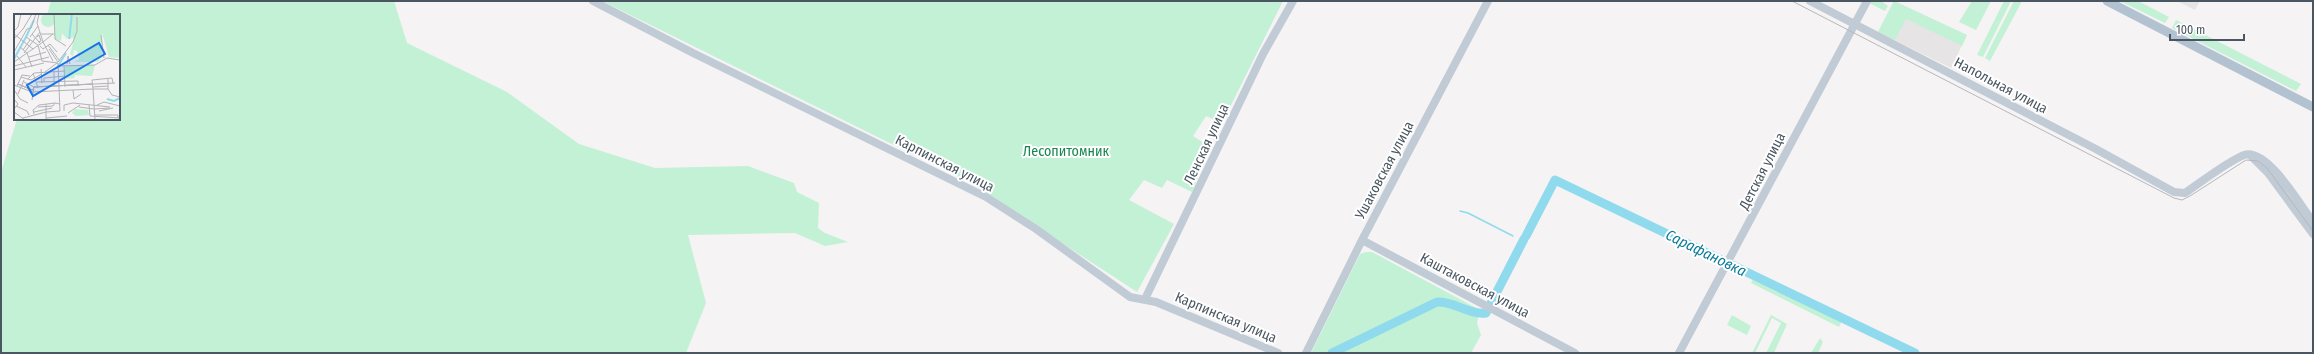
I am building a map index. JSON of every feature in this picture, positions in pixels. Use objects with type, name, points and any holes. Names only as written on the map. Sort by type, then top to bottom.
[{"type":"main road","points":[[2107,1],[2313,107]]},
{"type":"street","name":"Карпинская улица","points":[[594,1],[692,53],[986,198],[1036,229],[1130,297],[1156,302],[1278,353]]},
{"type":"street","name":"Ленская улица","points":[[1145,299],[1263,54],[1292,1]]},
{"type":"street","name":"Ушаковская улица","points":[[1306,353],[1362,240],[1488,1]]},
{"type":"street","name":"Напольная улица","points":[[1810,1],[2094,148],[2174,192],[2185,193],[2240,158],[2250,154]]},
{"type":"street","name":"Детская улица","points":[[1680,353],[1867,1]]},
{"type":"street","points":[[2250,154],[2260,157],[2271,165],[2313,222]]},
{"type":"street","points":[[2250,154],[2268,173],[2313,234]]},
{"type":"street","name":"Каштаковская улица","points":[[1362,240],[1575,353]]},
{"type":"shaded area","points":[[1894,1],[1967,35],[1951,68],[1878,32]]},
{"type":"shaded area","points":[[2177,1],[2200,1],[2195,10]]},
{"type":"green space","points":[[51,1],[394,1],[407,43],[507,92],[579,144],[655,168],[748,166],[794,183],[797,192],[819,203],[818,228],[825,233],[848,242],[825,246],[795,233],[688,235],[706,303],[686,353],[1,353],[1,172],[17,120],[120,120],[120,14],[47,14]]},
{"type":"green space","name":"Лесопитомник","points":[[602,1],[1283,1],[1222,123],[1206,116],[1193,136],[1210,147],[1192,192],[1167,180],[1162,188],[1144,180],[1129,200],[1174,224],[1137,292],[967,181]]},
{"type":"green space","points":[[1870,1],[1881,1],[1888,6],[1885,11],[1869,3]]},
{"type":"green space","points":[[1894,1],[1967,35],[1962,46],[1906,19],[1895,40],[1878,32]]},
{"type":"green space","points":[[1972,1],[1991,1],[1976,30],[1959,22]]},
{"type":"green space","points":[[2004,1],[2011,1],[1983,57],[1977,55]]},
{"type":"green space","points":[[2014,1],[2021,1],[2021,3],[1990,61],[1985,58]]},
{"type":"green space","points":[[2120,1],[2138,1],[2169,17],[2165,23]]},
{"type":"green space","points":[[2176,20],[2301,84],[2296,91],[2172,28]]},
{"type":"green space","points":[[1372,252],[1480,310],[1477,323],[1481,335],[1471,353],[1311,353],[1360,254]]},
{"type":"green space","points":[[1754,277],[1843,319],[1839,327],[1751,283]]},
{"type":"green space","points":[[1732,315],[1751,326],[1747,335],[1727,325]]},
{"type":"green space","points":[[1771,315],[1787,324],[1774,353],[1766,353],[1781,323],[1772,318],[1755,353],[1752,353]]},
{"type":"green space","points":[[1820,338],[1823,342],[1818,353],[1811,353]]},
{"type":"waterway","name":"Сарафановка","points":[[1526,236],[1555,180],[1915,353]]},
{"type":"waterway","points":[[1460,211],[1468,213],[1513,236]]},
{"type":"waterway","name":"Сарафановка","points":[[1332,353],[1437,302],[1443,302],[1474,312],[1486,313],[1524,239]]},
{"type":"tram line","points":[[1792,1],[2174,198],[2182,200],[2190,196],[2246,160],[2258,161],[2267,168],[2313,231]]}]
